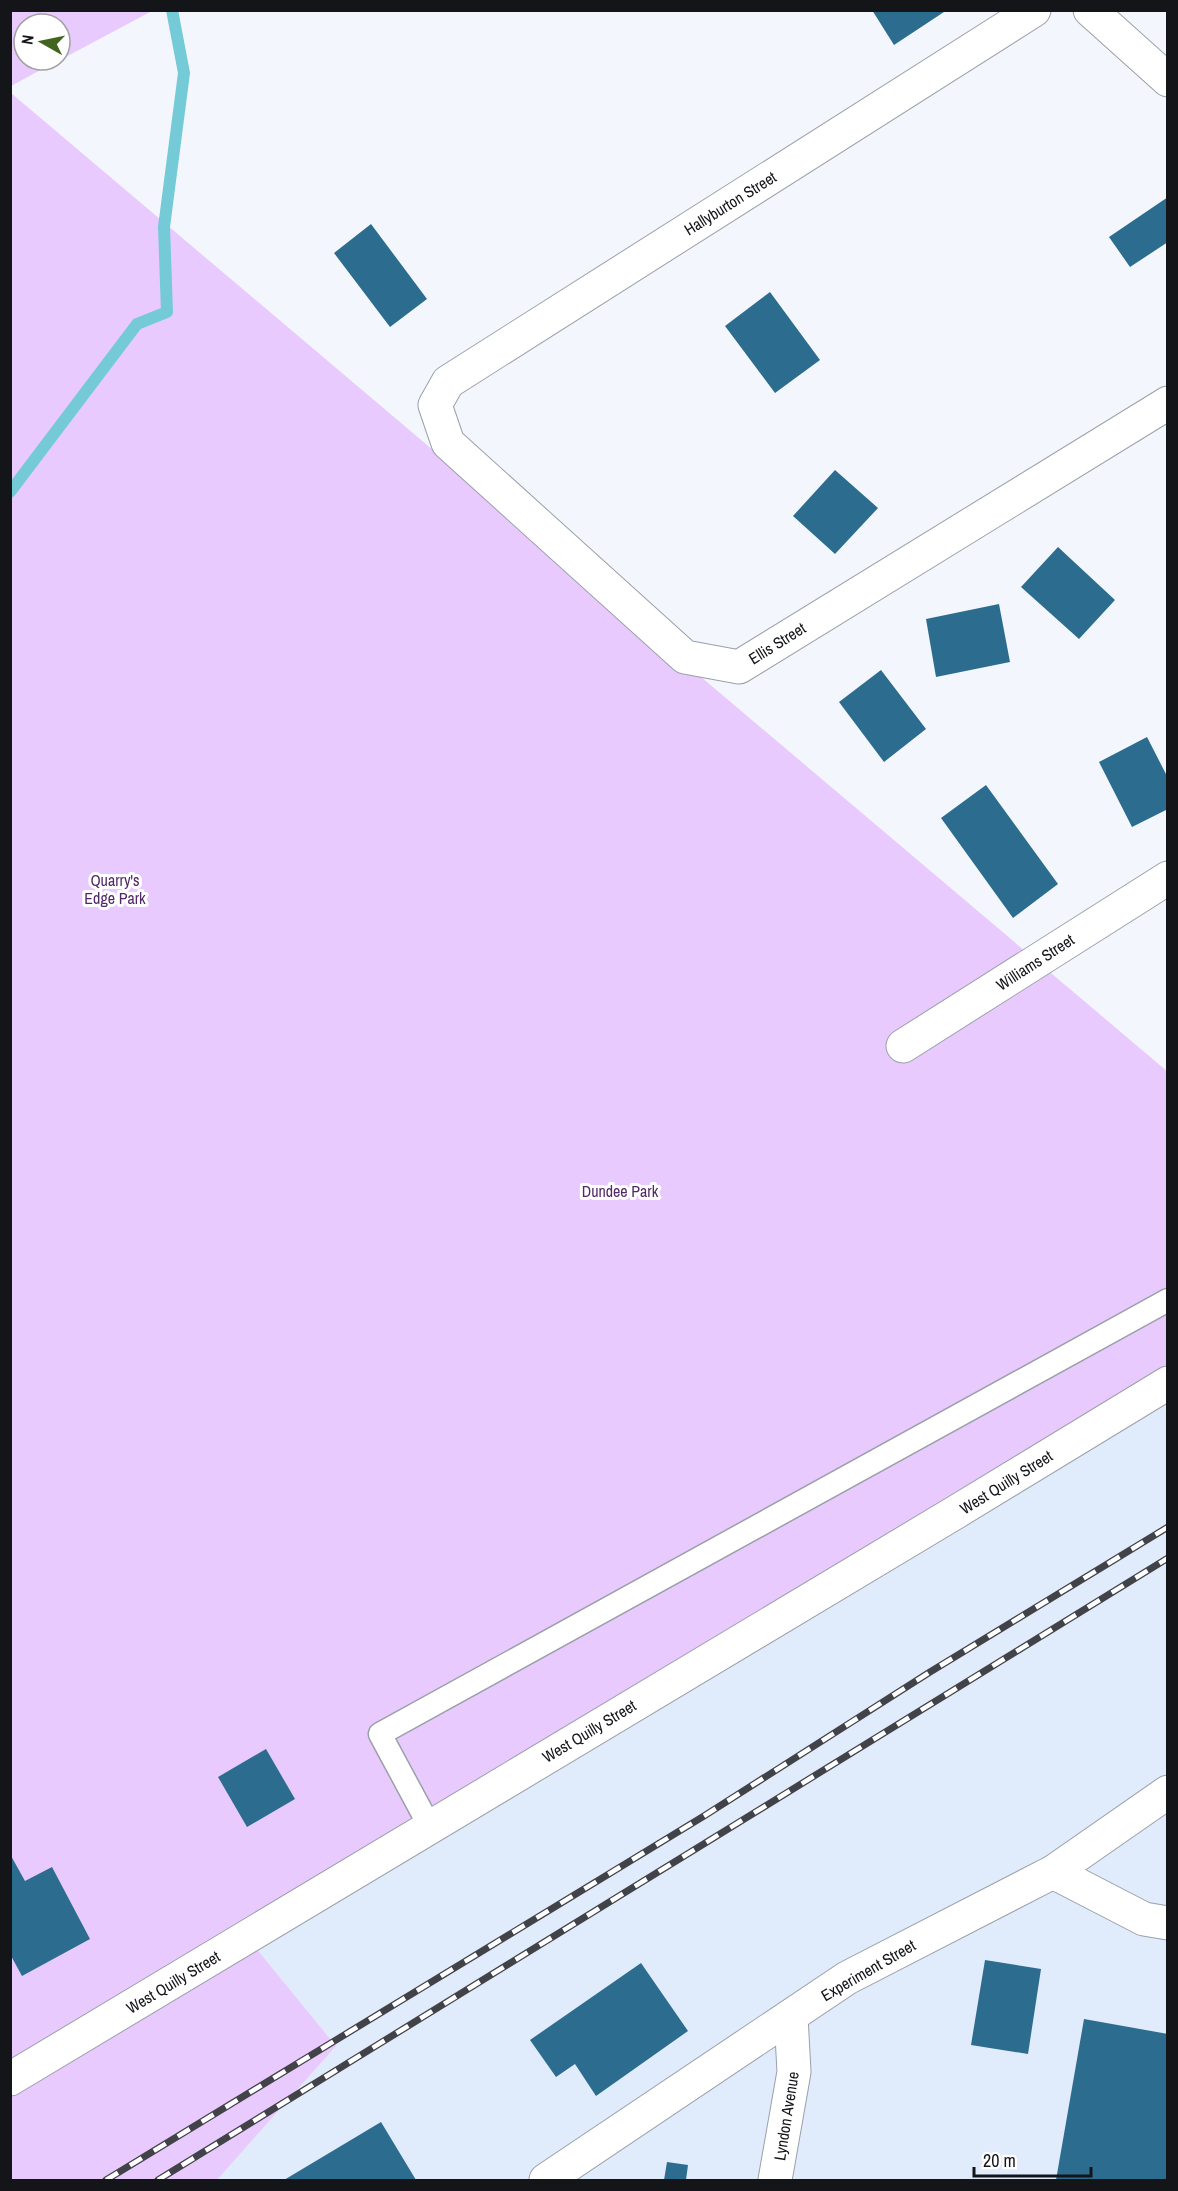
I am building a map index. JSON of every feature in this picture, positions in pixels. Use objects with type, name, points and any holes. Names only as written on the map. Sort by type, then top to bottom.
[{"type":"street","name":"Hallyburton Street","points":[[435,405],[448,382],[1034,10]]},
{"type":"street","points":[[1090,10],[1167,80]]},
{"type":"street","name":"Ellis Street","points":[[435,405],[448,443],[685,657],[739,667],[1167,402]]},
{"type":"street","name":"Williams Street","points":[[903,1046],[1167,878]]},
{"type":"street","name":"West Quilly Street","points":[[10,2079],[1167,1383]]},
{"type":"street","name":"Experiment Street","points":[[546,2181],[847,1978],[1053,1872],[1167,1792]]},
{"type":"street","points":[[1053,1872],[1144,1919],[1167,1923]]},
{"type":"street","name":"Lyndon Avenue","points":[[775,2181],[794,2072],[791,2016]]},
{"type":"lane","points":[[430,1827],[380,1734],[1167,1299]]},
{"type":"shaded area","points":[[1167,1383],[1167,2180],[217,2180],[336,2046],[244,1935]]},
{"type":"green space","points":[[11,10],[152,10],[72,54],[72,12],[12,12],[12,72],[37,72],[11,86]]},
{"type":"green space","name":"Dundee Park","points":[[11,93],[1168,1072],[1167,1383],[245,1935],[336,2046],[217,2180],[11,2180]]},
{"type":"building","points":[[872,10],[947,10],[894,45]]},
{"type":"building","points":[[1168,197],[1168,242],[1130,267],[1109,237]]},
{"type":"building","points":[[371,224],[427,299],[390,327],[334,253]]},
{"type":"building","points":[[770,292],[820,360],[775,393],[725,326]]},
{"type":"building","points":[[835,470],[878,508],[835,554],[793,516]]},
{"type":"building","points":[[1058,547],[1115,600],[1079,639],[1021,587]]},
{"type":"building","points":[[999,604],[1010,662],[936,677],[926,619]]},
{"type":"building","points":[[881,670],[926,729],[884,762],[839,702]]},
{"type":"building","points":[[1147,737],[1168,778],[1168,809],[1132,827],[1099,762]]},
{"type":"building","points":[[986,785],[1058,884],[1013,918],[941,818]]},
{"type":"building","points":[[266,1749],[295,1799],[247,1827],[218,1777]]},
{"type":"building","points":[[10,1854],[25,1881],[52,1867],[90,1939],[22,1976],[10,1954]]},
{"type":"building","points":[[985,1960],[1041,1969],[1028,2054],[971,2045]]},
{"type":"building","points":[[641,1963],[688,2031],[596,2096],[575,2064],[556,2077],[530,2040]]},
{"type":"building","points":[[1084,2019],[1168,2034],[1168,2180],[1056,2180]]},
{"type":"building","points":[[381,2122],[416,2180],[284,2180]]},
{"type":"building","points":[[667,2162],[688,2165],[686,2180],[664,2180]]},
{"type":"waterway","points":[[10,492],[137,324],[167,312],[164,227],[184,73],[172,10]]},
{"type":"railway","points":[[106,2180],[704,1816],[930,1672],[1168,1527]]},
{"type":"railway","points":[[158,2180],[1168,1558]]},
{"type":"park label","name":"Quarry's Edge Park","points":[[115,889]]}]
